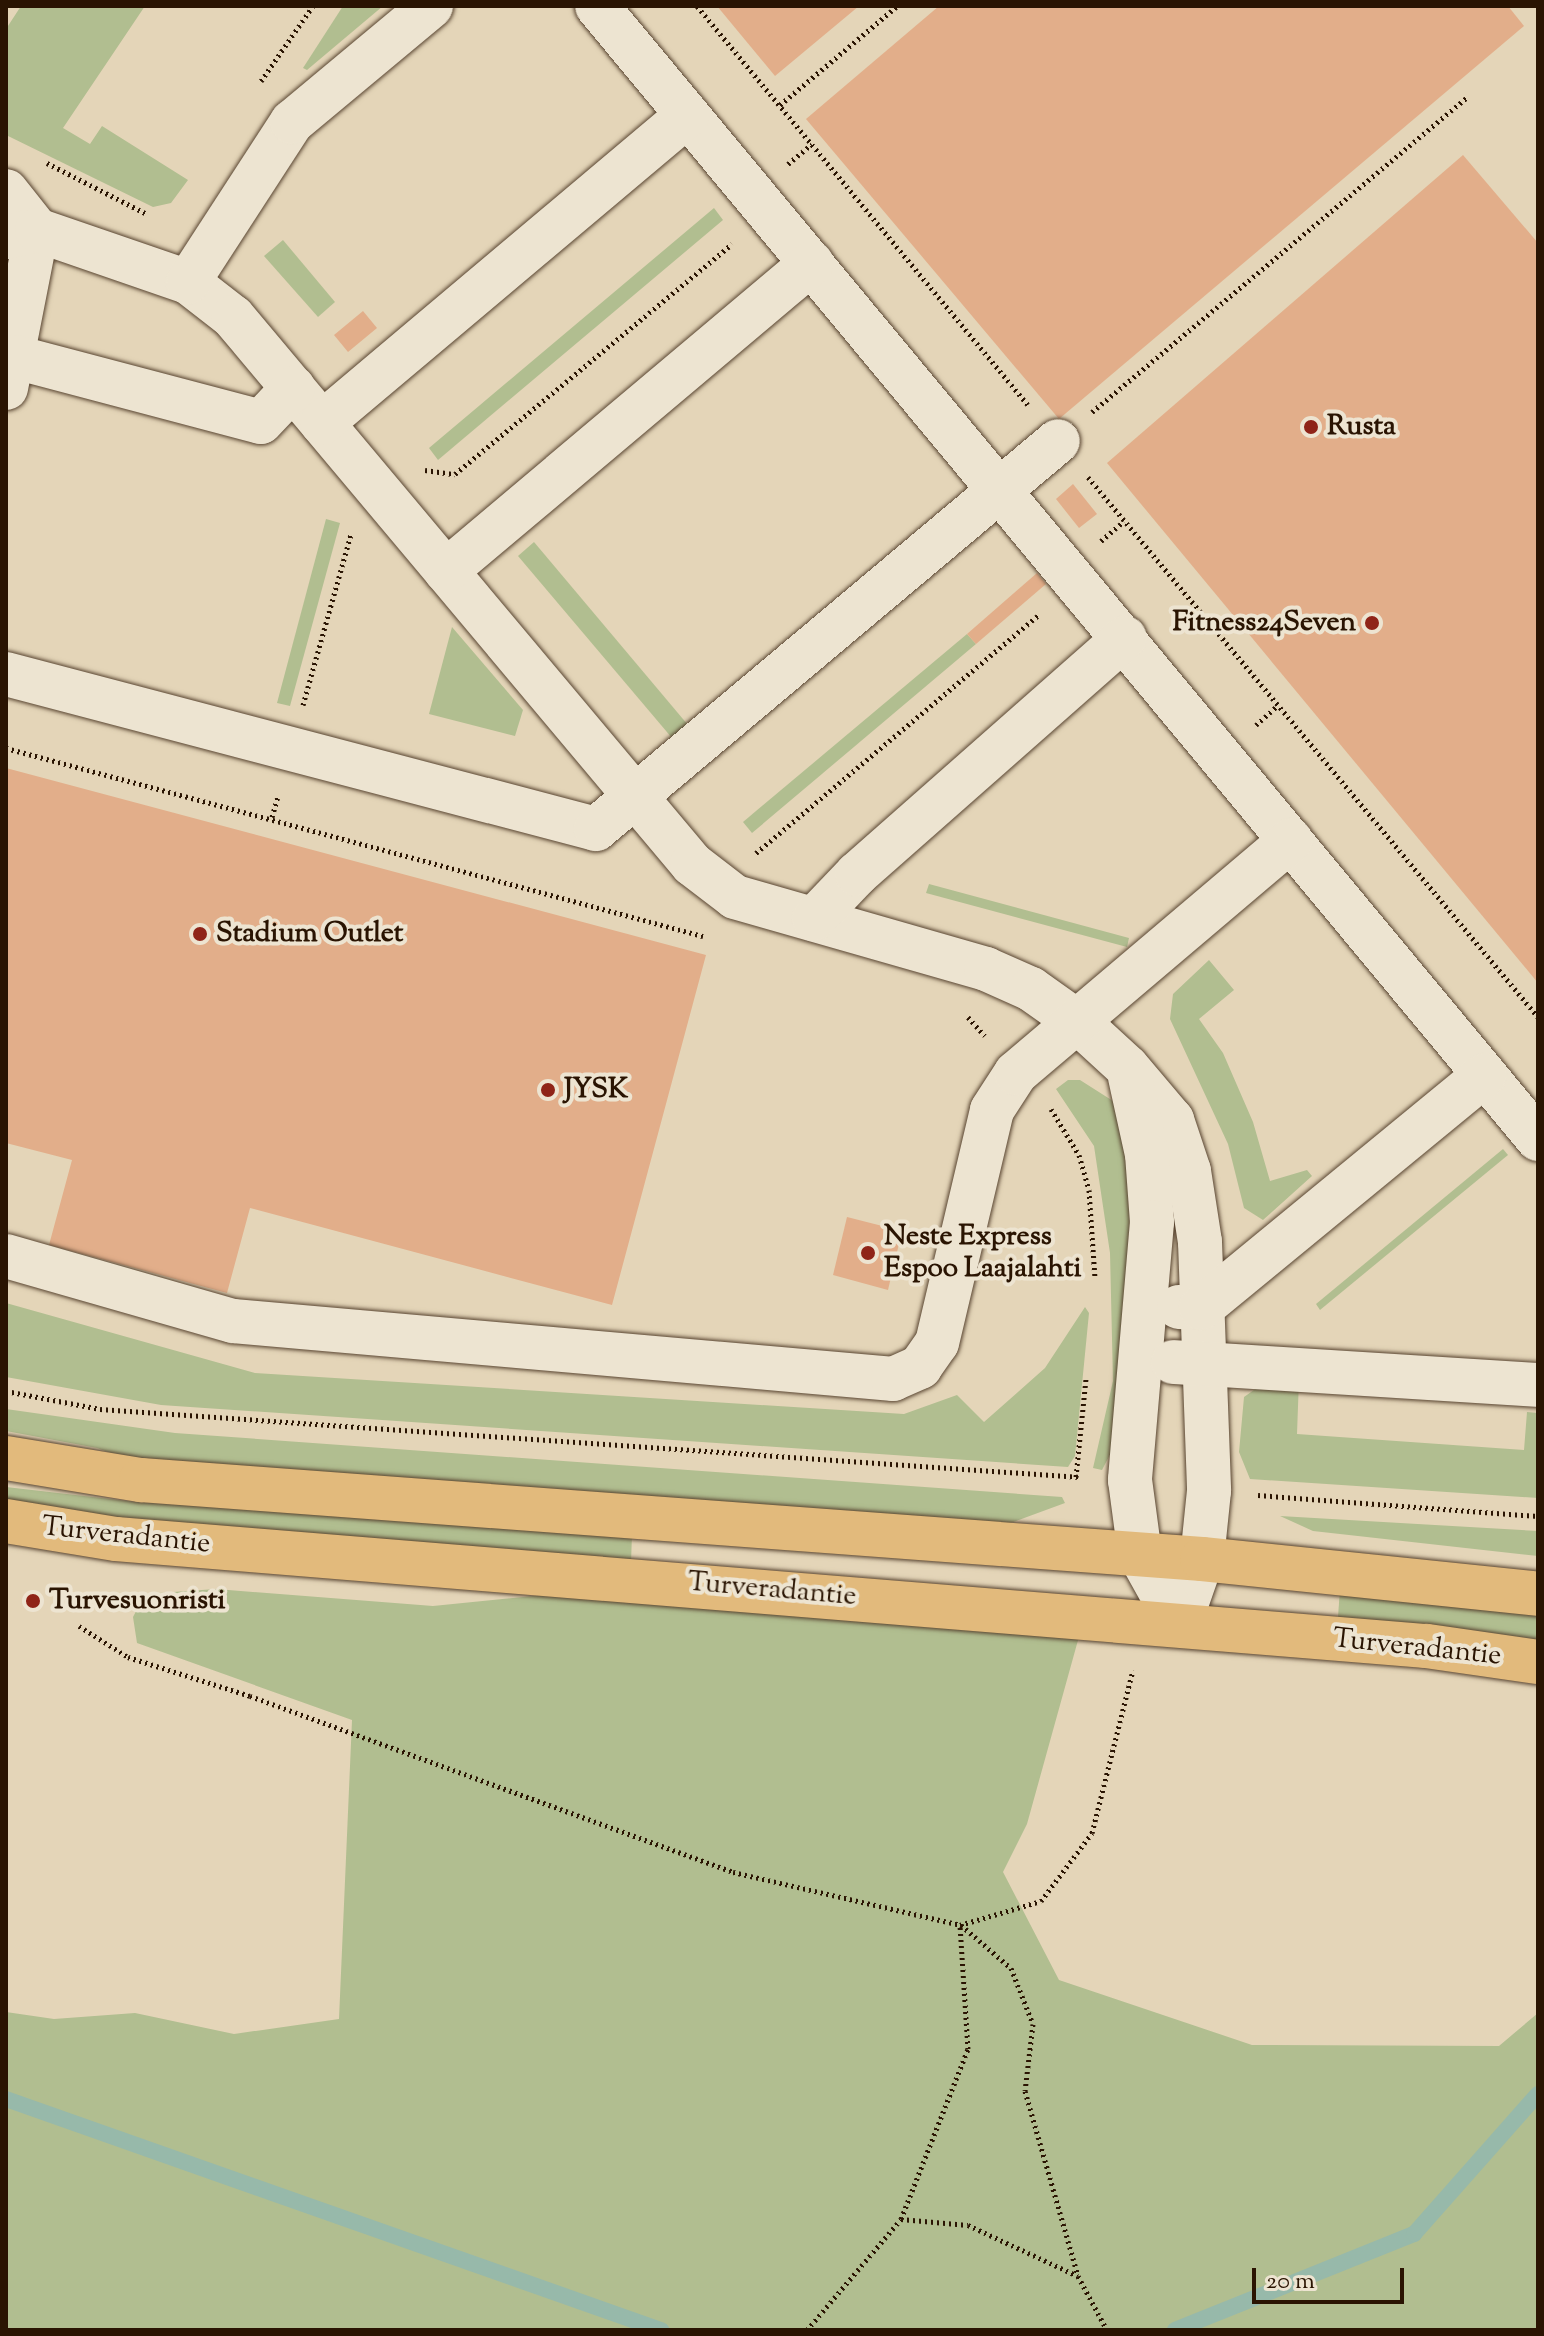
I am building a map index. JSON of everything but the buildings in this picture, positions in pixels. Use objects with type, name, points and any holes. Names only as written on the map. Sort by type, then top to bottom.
[{"type":"main road","name":"Turveradantie","points":[[6,1458],[141,1480],[1202,1559],[1538,1594]]},
{"type":"main road","name":"Turveradantie","points":[[6,1521],[116,1539],[1427,1646],[1538,1662]]},
{"type":"street","points":[[188,282],[292,122],[431,6]]},
{"type":"street","points":[[597,6],[1068,569],[1538,1139]]},
{"type":"street","points":[[322,423],[688,115]]},
{"type":"street","points":[[6,191],[21,234],[10,373],[261,422],[293,388]]},
{"type":"street","points":[[21,234],[188,282],[233,317],[692,864],[735,897],[986,969],[1031,989],[1079,1023],[1127,1067],[1172,1120],[1189,1171],[1200,1242],[1209,1491],[1202,1559],[1179,1625]]},
{"type":"street","points":[[446,571],[812,263]]},
{"type":"street","points":[[6,674],[596,829],[1058,441]]},
{"type":"street","points":[[814,919],[857,874],[1125,638]]},
{"type":"street","points":[[6,1256],[233,1321],[893,1379],[920,1367],[937,1343],[992,1110],[1016,1073],[1079,1023],[1291,840]]},
{"type":"street","points":[[1127,1067],[1147,1154],[1152,1222],[1130,1480],[1140,1555],[1179,1625]]},
{"type":"street","points":[[1147,1306],[1201,1308],[1485,1075]]},
{"type":"street","points":[[1142,1360],[1538,1385]]},
{"type":"path","points":[[252,95],[313,6]]},
{"type":"path","points":[[697,6],[1538,1017]]},
{"type":"path","points":[[780,105],[897,6]]},
{"type":"path","points":[[1058,441],[1468,96]]},
{"type":"path","points":[[272,817],[352,531],[424,470],[455,474],[739,239],[754,193],[812,144]]},
{"type":"path","points":[[34,156],[153,216]]},
{"type":"path","points":[[6,748],[272,817],[725,942],[735,897],[752,856],[1052,604],[1068,569],[1124,521]]},
{"type":"path","points":[[955,1010],[968,1017],[1062,1120],[1079,1155],[1089,1190],[1096,1287]]},
{"type":"path","points":[[1076,1477],[1088,1366]]},
{"type":"path","points":[[6,1391],[100,1409],[1130,1480]]},
{"type":"path","points":[[1209,1491],[1538,1516]]},
{"type":"path","points":[[960,1925],[1041,1901],[1092,1833],[1136,1658],[1179,1625]]},
{"type":"path","points":[[79,1626],[128,1657],[250,1696],[733,1872],[960,1925],[1011,1968],[1033,2024],[1025,2091],[1078,2276],[1107,2330]]},
{"type":"path","points":[[807,2330],[901,2219],[968,2049],[960,1925]]},
{"type":"path","points":[[901,2219],[968,2225],[1078,2276]]},
{"type":"green space","points":[[21,6],[145,6],[63,128],[90,144],[102,126],[188,180],[171,203],[153,207],[6,135],[6,29]]},
{"type":"green space","points":[[343,6],[383,6],[307,70],[303,68]]},
{"type":"green space","points":[[714,208],[723,220],[438,460],[429,448]]},
{"type":"green space","points":[[283,240],[335,302],[318,317],[264,256]]},
{"type":"green space","points":[[326,519],[340,523],[290,706],[277,703]]},
{"type":"green space","points":[[534,542],[688,725],[672,738],[518,556]]},
{"type":"green space","points":[[452,627],[523,710],[515,736],[429,714]]},
{"type":"green space","points":[[967,634],[976,644],[752,833],[743,822]]},
{"type":"green space","points":[[929,884],[1129,938],[1127,947],[926,893]]},
{"type":"green space","points":[[1209,960],[1234,990],[1199,1019],[1223,1053],[1253,1122],[1270,1181],[1307,1170],[1312,1176],[1263,1220],[1244,1208],[1228,1144],[1170,1019],[1173,994]]},
{"type":"green space","points":[[1068,1080],[1080,1080],[1113,1101],[1124,1128],[1131,1183],[1130,1269],[1116,1443],[1102,1470],[1093,1468],[1113,1381],[1110,1253],[1094,1146],[1056,1089]]},
{"type":"green space","points":[[1503,1149],[1508,1155],[1320,1310],[1316,1304]]},
{"type":"green space","points":[[6,1303],[255,1373],[904,1414],[957,1395],[984,1422],[1045,1368],[1085,1307],[1089,1313],[1075,1456],[1068,1467],[161,1405],[6,1377]]},
{"type":"green space","points":[[1299,1379],[1297,1434],[1524,1450],[1527,1412],[1538,1413],[1538,1498],[1250,1479],[1239,1452],[1244,1397],[1268,1380]]},
{"type":"green space","points":[[6,1409],[175,1433],[1062,1497],[1065,1503],[1008,1524],[133,1461],[97,1448],[6,1431]]},
{"type":"green space","points":[[6,1487],[136,1502],[632,1534],[631,1563],[6,1512]]},
{"type":"green space","points":[[1280,1516],[1538,1531],[1538,1556],[1313,1531]]},
{"type":"green space","points":[[216,1589],[433,1606],[543,1595],[1080,1633],[1027,1824],[1003,1872],[1059,1980],[1252,2045],[1499,2046],[1538,2013],[1538,2330],[6,2330],[6,2012],[54,2019],[135,2013],[234,2034],[339,2019],[352,1720],[137,1643],[133,1617],[145,1594]]},
{"type":"green space","points":[[1340,1589],[1538,1611],[1538,1642],[1338,1617]]},
{"type":"waterway","points":[[1175,2330],[1414,2234],[1538,2094]]},
{"type":"waterway","points":[[6,2099],[661,2330]]},
{"type":"place","name":"Rusta","points":[[1311,427]]},
{"type":"place","name":"Fitness24Seven","points":[[1372,623]]},
{"type":"place","name":"Stadium Outlet","points":[[200,934]]},
{"type":"place","name":"JYSK","points":[[548,1090]]},
{"type":"place","name":"Neste Express Espoo Laajalahti","points":[[868,1253]]},
{"type":"place","name":"Turvesuonristi","points":[[33,1601]]}]
